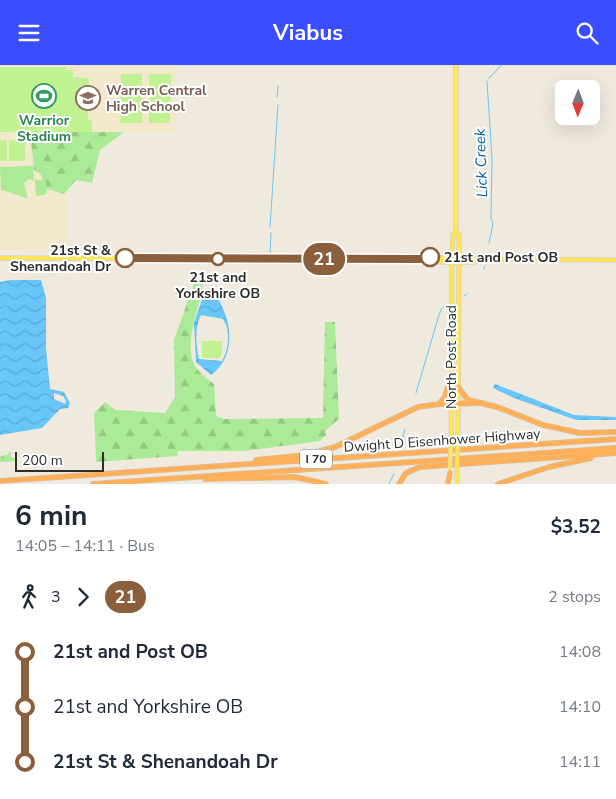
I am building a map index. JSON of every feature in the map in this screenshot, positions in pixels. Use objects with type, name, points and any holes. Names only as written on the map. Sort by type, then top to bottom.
[{"type":"highway","points":[[439,404],[445,397],[451,375]]},
{"type":"highway","points":[[458,387],[466,398],[502,409],[535,423],[569,432],[616,433]]},
{"type":"highway","points":[[163,470],[292,457],[320,452],[354,439],[406,411],[439,404],[482,403]]},
{"type":"highway","name":"Dwight D Eisenhower Highway","points":[[0,481],[616,439]]},
{"type":"highway","name":"Dwight D Eisenhower Highway","points":[[93,484],[616,448]]},
{"type":"highway","points":[[398,484],[406,473],[420,467],[616,454]]},
{"type":"highway","points":[[498,484],[564,463],[616,454]]},
{"type":"highway","points":[[449,484],[450,471]]},
{"type":"highway","points":[[134,481],[288,477],[309,479],[326,484]]},
{"type":"main road","name":"North Post Road","points":[[456,65],[456,232],[458,235],[459,290],[457,484]]},
{"type":"main road","name":"North Post Road","points":[[450,471],[452,259],[453,234],[456,232]]},
{"type":"main road","points":[[0,258],[426,259],[429,257],[458,259],[476,257],[478,259],[616,260]]},
{"type":"main road","points":[[452,292],[459,290]]},
{"type":"shaded area","points":[[0,65],[177,65],[176,132],[68,133],[67,250],[0,250]]},
{"type":"green space","name":"Warrior Stadium","points":[[0,67],[66,67],[66,70],[73,70],[73,77],[89,78],[88,119],[92,120],[92,132],[0,132]]},
{"type":"green space","points":[[121,74],[142,74],[142,123],[120,123]]},
{"type":"green space","points":[[149,74],[171,74],[170,123],[149,123]]},
{"type":"green space","points":[[30,132],[124,132],[100,150],[92,183],[76,180],[64,194],[44,188],[41,174],[34,170]]},
{"type":"green space","points":[[0,140],[7,140],[7,161],[0,161]]},
{"type":"green space","points":[[9,140],[25,141],[25,161],[9,161]]},
{"type":"green space","points":[[33,166],[34,181],[29,179],[24,183],[28,199],[1,190],[0,167]]},
{"type":"green space","points":[[35,179],[46,182],[47,194],[36,196]]},
{"type":"green space","points":[[196,278],[203,283],[193,328],[191,352],[193,362],[199,371],[214,384],[216,416],[224,419],[323,418],[325,322],[335,322],[339,419],[326,430],[326,435],[320,441],[244,451],[178,451],[177,456],[96,462],[94,413],[105,402],[115,410],[165,413],[175,397],[174,340]]},
{"type":"green space","points":[[202,341],[222,341],[222,354],[219,358],[202,358]]},
{"type":"green space","points":[[9,452],[12,453],[10,455],[12,458],[17,458],[17,461],[0,462],[0,456],[8,455]]},
{"type":"water","points":[[10,280],[41,280],[46,298],[46,348],[50,389],[64,392],[70,403],[68,408],[60,409],[42,428],[0,435],[0,282]],"holes":[[[54,393],[63,396],[66,401],[65,404],[54,399]]]},
{"type":"water","points":[[215,289],[229,328],[227,354],[218,369],[211,375],[196,362],[194,323],[205,291]],"holes":[[[201,315],[223,319],[226,324],[228,340],[222,361],[199,359],[196,331]]]},
{"type":"water","points":[[495,384],[574,415],[616,417],[616,420],[576,420],[514,398],[493,387]]},
{"type":"waterway","name":"Lick Creek","points":[[488,79],[502,65]]},
{"type":"waterway","name":"Lick Creek","points":[[487,81],[492,159],[491,218],[493,224],[489,243]]},
{"type":"waterway","points":[[277,97],[278,86]]},
{"type":"waterway","points":[[270,227],[278,105]]},
{"type":"waterway","points":[[270,254],[271,233]]},
{"type":"waterway","name":"Lick Creek","points":[[416,393],[439,315],[442,308],[447,305]]},
{"type":"waterway","name":"Lick Creek","points":[[401,443],[405,429]]},
{"type":"waterway","name":"Lick Creek","points":[[389,484],[394,474]]},
{"type":"bus line","name":"21","points":[[125,258],[426,259],[430,257]]},
{"type":"place","name":"Warrior Stadium","points":[[44,96]]},
{"type":"place","name":"Warren Central High School","points":[[88,98]]},
{"type":"place","name":"21st and Post OB","points":[[430,257]]},
{"type":"place","name":"21st St & Shenandoah Dr","points":[[125,258]]},
{"type":"place","name":"21st and Yorkshire OB","points":[[218,259]]}]
